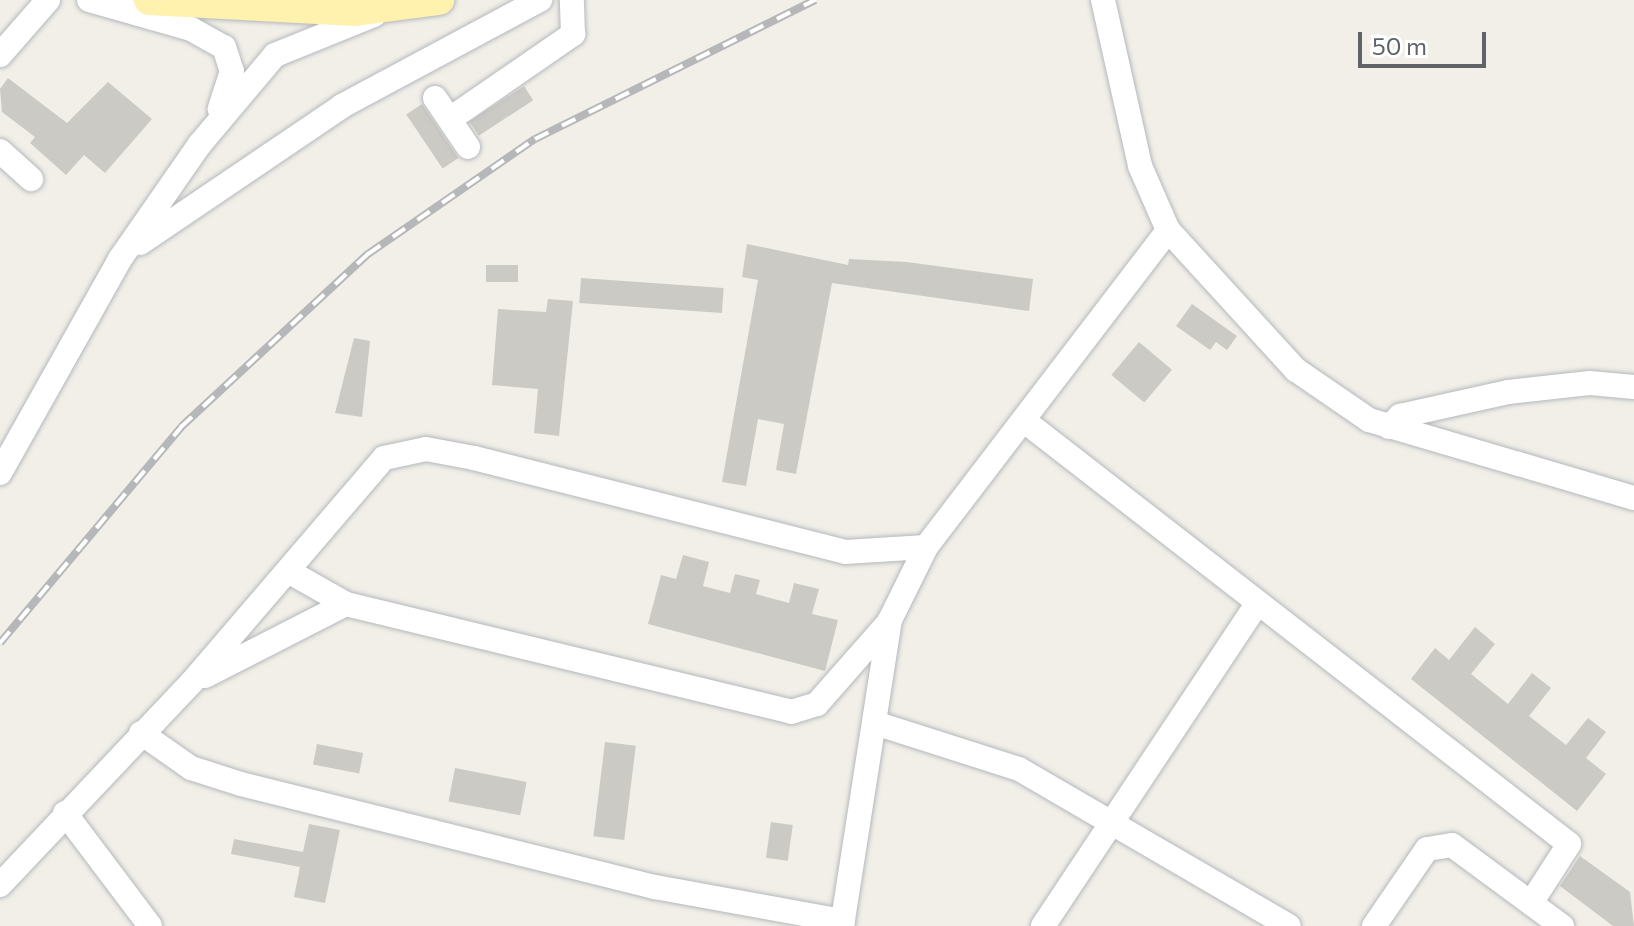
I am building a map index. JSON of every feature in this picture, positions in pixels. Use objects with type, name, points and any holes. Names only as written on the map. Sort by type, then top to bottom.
[{"type":"main road","points":[[149,0],[355,11],[439,0]]},
{"type":"street","points":[[0,55],[48,0]]},
{"type":"street","points":[[89,0],[191,29],[224,47],[230,88],[200,144]]},
{"type":"street","points":[[120,259],[187,205],[342,106],[540,0]]},
{"type":"street","points":[[450,119],[573,34],[572,0]]},
{"type":"street","points":[[1103,0],[1140,166],[1168,230],[1296,370],[1389,427],[1634,498]]},
{"type":"street","points":[[0,473],[120,259],[200,144],[275,55],[406,4]]},
{"type":"street","points":[[435,98],[468,147]]},
{"type":"street","points":[[0,151],[31,179]]},
{"type":"street","points":[[288,571],[346,604],[791,712],[817,704],[852,671],[890,620],[926,547],[1027,423],[1168,230]]},
{"type":"street","points":[[1389,427],[1400,416],[1508,392],[1634,387]]},
{"type":"street","points":[[1027,423],[1569,844],[1531,903]]},
{"type":"street","points":[[0,885],[192,682],[384,458],[426,449],[845,552],[926,547]]},
{"type":"street","points":[[1043,926],[1109,821],[1258,603]]},
{"type":"street","points":[[192,682],[346,604]]},
{"type":"street","points":[[141,733],[191,768],[241,784],[655,887],[843,923],[890,620]]},
{"type":"street","points":[[875,723],[1019,769],[1289,926]]},
{"type":"street","points":[[65,813],[150,926]]},
{"type":"street","points":[[1374,926],[1427,849],[1452,845],[1562,926]]},
{"type":"building","points":[[8,78],[67,123],[108,82],[152,119],[105,173],[84,155],[66,175],[30,143],[35,137],[2,112],[0,89]]},
{"type":"building","points":[[524,86],[533,100],[479,136],[469,121]]},
{"type":"building","points":[[422,104],[458,158],[443,169],[406,115]]},
{"type":"building","points":[[747,244],[848,265],[849,259],[907,262],[1033,279],[1029,311],[832,283],[796,474],[776,470],[784,424],[758,419],[746,486],[722,482],[758,280],[742,277]]},
{"type":"building","points":[[486,265],[518,265],[518,282],[486,282]]},
{"type":"building","points":[[581,278],[724,288],[722,313],[579,303]]},
{"type":"building","points":[[548,299],[573,301],[559,436],[534,433],[538,389],[492,385],[498,309],[546,312]]},
{"type":"building","points":[[1192,304],[1237,336],[1227,350],[1216,342],[1210,350],[1176,326]]},
{"type":"building","points":[[354,338],[370,341],[362,417],[335,413]]},
{"type":"building","points":[[1139,342],[1172,370],[1144,403],[1111,375]]},
{"type":"building","points":[[683,555],[709,562],[703,586],[730,593],[735,574],[760,580],[756,594],[789,603],[794,583],[819,589],[812,614],[838,620],[825,671],[648,624],[661,575],[676,579]]},
{"type":"building","points":[[1475,627],[1495,644],[1471,674],[1508,704],[1532,673],[1551,688],[1529,716],[1566,745],[1588,718],[1606,732],[1586,758],[1606,774],[1577,811],[1411,679],[1435,648],[1449,660]]},
{"type":"building","points":[[605,742],[636,746],[624,840],[593,836]]},
{"type":"building","points":[[317,744],[363,753],[359,774],[313,765]]},
{"type":"building","points":[[455,768],[527,782],[520,815],[449,801]]},
{"type":"building","points":[[771,822],[793,825],[788,861],[766,858]]},
{"type":"building","points":[[309,824],[340,830],[325,903],[294,897],[300,867],[231,854],[234,839],[303,852]]},
{"type":"building","points":[[1580,856],[1630,892],[1634,926],[1613,926],[1560,886]]},
{"type":"railway","points":[[0,643],[181,427],[368,254],[535,139],[815,0]]}]
